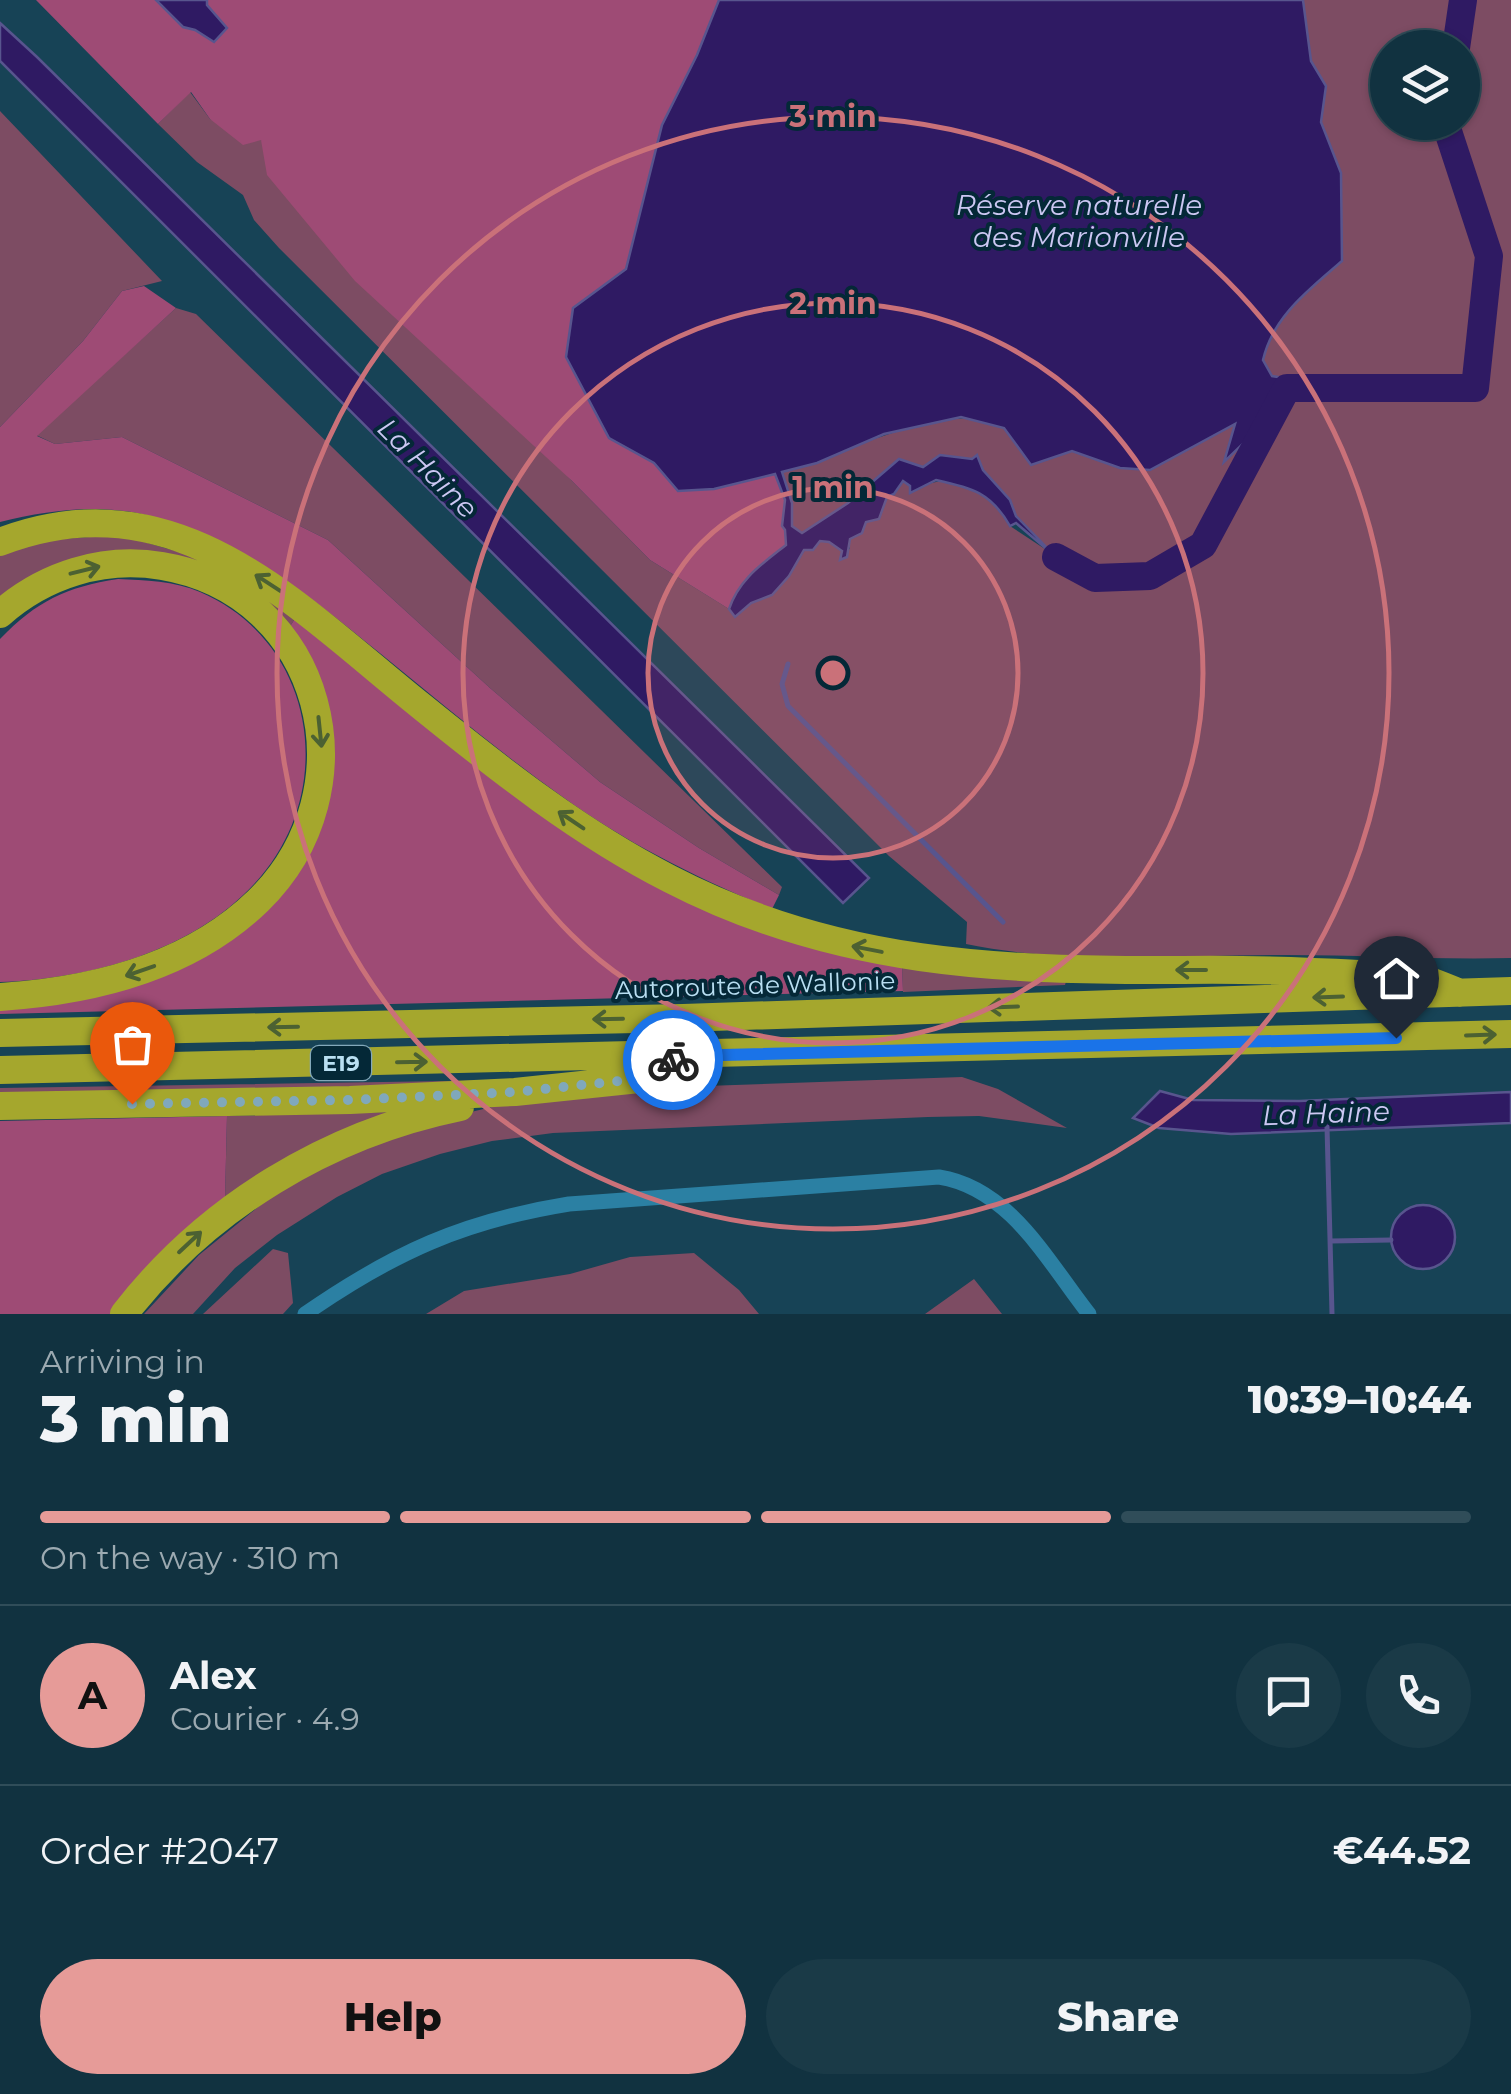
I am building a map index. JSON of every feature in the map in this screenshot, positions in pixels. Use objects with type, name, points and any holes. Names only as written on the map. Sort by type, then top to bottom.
[{"type":"highway","points":[[2,541],[62,526],[120,525],[178,538],[230,560],[302,606],[420,706],[572,821],[706,897],[818,938],[868,950],[980,966],[1340,973],[1420,978],[1460,992]]},
{"type":"highway","points":[[0,614],[39,586],[91,567],[141,563],[175,568],[208,579],[254,608],[289,646],[305,673],[314,700],[322,746],[318,795],[304,835],[271,887],[235,921],[197,946],[131,974],[76,988],[0,997]]},
{"type":"highway","name":"Autoroute de Wallonie","points":[[0,1033],[702,1017],[1511,991]]},
{"type":"highway","name":"E19","points":[[0,1070],[1511,1034]]},
{"type":"highway","points":[[0,1106],[350,1100],[516,1092],[639,1079],[681,1056]]},
{"type":"highway","points":[[124,1314],[198,1235],[271,1182],[368,1134],[516,1092]]},
{"type":"street","points":[[305,1314],[421,1244],[522,1212],[569,1204],[939,1177],[975,1186],[1002,1206],[1089,1314]]},
{"type":"shaded area","points":[[36,0],[156,0],[183,27],[214,42],[227,28],[207,0],[719,0],[640,216],[626,269],[573,308],[609,438],[654,463],[678,491],[714,489],[775,474],[785,500],[782,526],[786,545],[745,581],[729,609],[650,560],[571,480],[355,281],[267,175],[261,140],[243,145],[210,119],[191,92],[158,124]]},
{"type":"shaded area","points":[[1303,0],[1511,0],[1511,958],[1087,957],[966,944],[967,922],[889,856],[279,248],[254,220],[243,195],[197,162],[158,124],[190,92],[210,119],[261,140],[571,480],[650,560],[736,617],[751,603],[772,595],[805,550],[820,541],[842,551],[850,549],[850,539],[866,522],[879,519],[887,496],[894,494],[903,481],[911,492],[967,475],[977,492],[996,501],[1010,526],[1051,553],[972,459],[940,455],[923,467],[899,459],[848,503],[802,534],[792,526],[792,503],[781,472],[894,433],[955,419],[982,419],[1003,427],[1031,464],[1072,451],[1120,468],[1236,423],[1226,460],[1271,417],[1291,380],[1272,376],[1263,359],[1276,329],[1294,304],[1342,260],[1341,173],[1321,122],[1326,86],[1311,61]]},
{"type":"shaded area","points":[[0,111],[162,281],[122,291],[83,341],[0,427]]},
{"type":"shaded area","points":[[144,286],[176,308],[37,436],[55,444],[122,437],[328,540],[600,782],[779,895],[772,909],[610,829],[492,744],[301,591],[214,539],[150,516],[112,510],[56,511],[0,522],[0,427],[83,341],[122,291]]},
{"type":"shaded area","points":[[176,308],[196,314],[782,887],[779,895],[600,782],[328,540],[122,437],[55,444],[36,435]]},
{"type":"shaded area","points":[[120,535],[196,557],[296,617],[287,631],[154,558],[0,606],[0,554],[44,540]]},
{"type":"shaded area","points":[[118,579],[170,583],[200,592],[239,615],[270,646],[291,682],[303,722],[305,764],[298,806],[282,846],[255,883],[202,927],[138,957],[104,967],[0,982],[0,639],[53,598],[83,586]]},
{"type":"shaded area","points":[[296,617],[612,859],[902,965],[903,991],[0,1014],[0,1004],[230,935],[328,784],[287,631]]},
{"type":"shaded area","points":[[902,965],[1067,978],[1065,985],[903,992]]},
{"type":"shaded area","points":[[962,1077],[998,1089],[1067,1128],[979,1116],[928,1117],[553,1133],[492,1141],[382,1174],[337,1197],[277,1235],[235,1268],[193,1314],[144,1314],[199,1255],[279,1190],[325,1164],[442,1119],[500,1105],[647,1088]]},
{"type":"shaded area","points":[[510,1080],[499,1083],[0,1098],[0,1088]]},
{"type":"shaded area","points":[[390,1112],[225,1199],[227,1116]]},
{"type":"shaded area","points":[[227,1116],[225,1199],[114,1314],[0,1314],[0,1121]]},
{"type":"shaded area","points":[[273,1249],[288,1253],[293,1303],[283,1314],[203,1314]]},
{"type":"shaded area","points":[[694,1253],[739,1290],[759,1314],[426,1314],[464,1291],[570,1274],[630,1257]]},
{"type":"shaded area","points":[[974,1279],[1002,1314],[925,1314]]},
{"type":"water","points":[[156,0],[207,0],[227,28],[214,42],[183,27]]},
{"type":"water","name":"Réserve naturelle des Marionville","points":[[719,0],[1303,0],[1311,61],[1326,86],[1321,122],[1341,173],[1342,261],[1294,304],[1268,344],[1263,360],[1272,376],[1291,379],[1272,416],[1224,462],[1235,424],[1150,470],[1120,468],[1072,451],[1031,465],[1004,428],[961,417],[884,434],[817,463],[782,472],[792,503],[792,526],[802,533],[848,503],[899,459],[923,467],[940,455],[972,459],[977,455],[983,470],[1010,500],[1016,516],[1056,557],[1016,523],[1010,526],[996,506],[980,494],[936,480],[910,493],[910,486],[903,481],[887,497],[879,519],[866,522],[862,533],[850,539],[847,557],[840,560],[842,551],[820,541],[813,550],[804,550],[772,595],[751,603],[735,617],[729,609],[739,589],[786,545],[782,526],[785,500],[775,474],[714,489],[678,491],[654,463],[609,438],[566,357],[573,308],[626,269],[662,125]]},
{"type":"water","name":"La Haine","points":[[0,23],[869,878],[843,903],[0,61]]},
{"type":"water","name":"La Haine","points":[[1160,1091],[1193,1100],[1299,1101],[1511,1092],[1511,1123],[1231,1134],[1159,1128],[1133,1118]]},
{"type":"water","points":[[1423,1205],[1446,1214],[1455,1237],[1446,1260],[1423,1269],[1400,1260],[1391,1237],[1400,1214]]},
{"type":"waterway","points":[[1459,30],[1463,0]]},
{"type":"waterway","points":[[1056,557],[1095,578],[1150,576],[1203,545],[1287,388],[1475,388],[1489,256],[1451,140]]},
{"type":"waterway","points":[[788,664],[782,684],[788,706],[1003,922]]},
{"type":"waterway","name":"La Haine","points":[[1327,1127],[1332,1314]]},
{"type":"waterway","points":[[1331,1241],[1391,1240]]},
{"type":"way so far","points":[[132,1104],[516,1092],[639,1079],[673,1060]]},
{"type":"route","points":[[673,1060],[681,1056],[1396,1038]]}]
